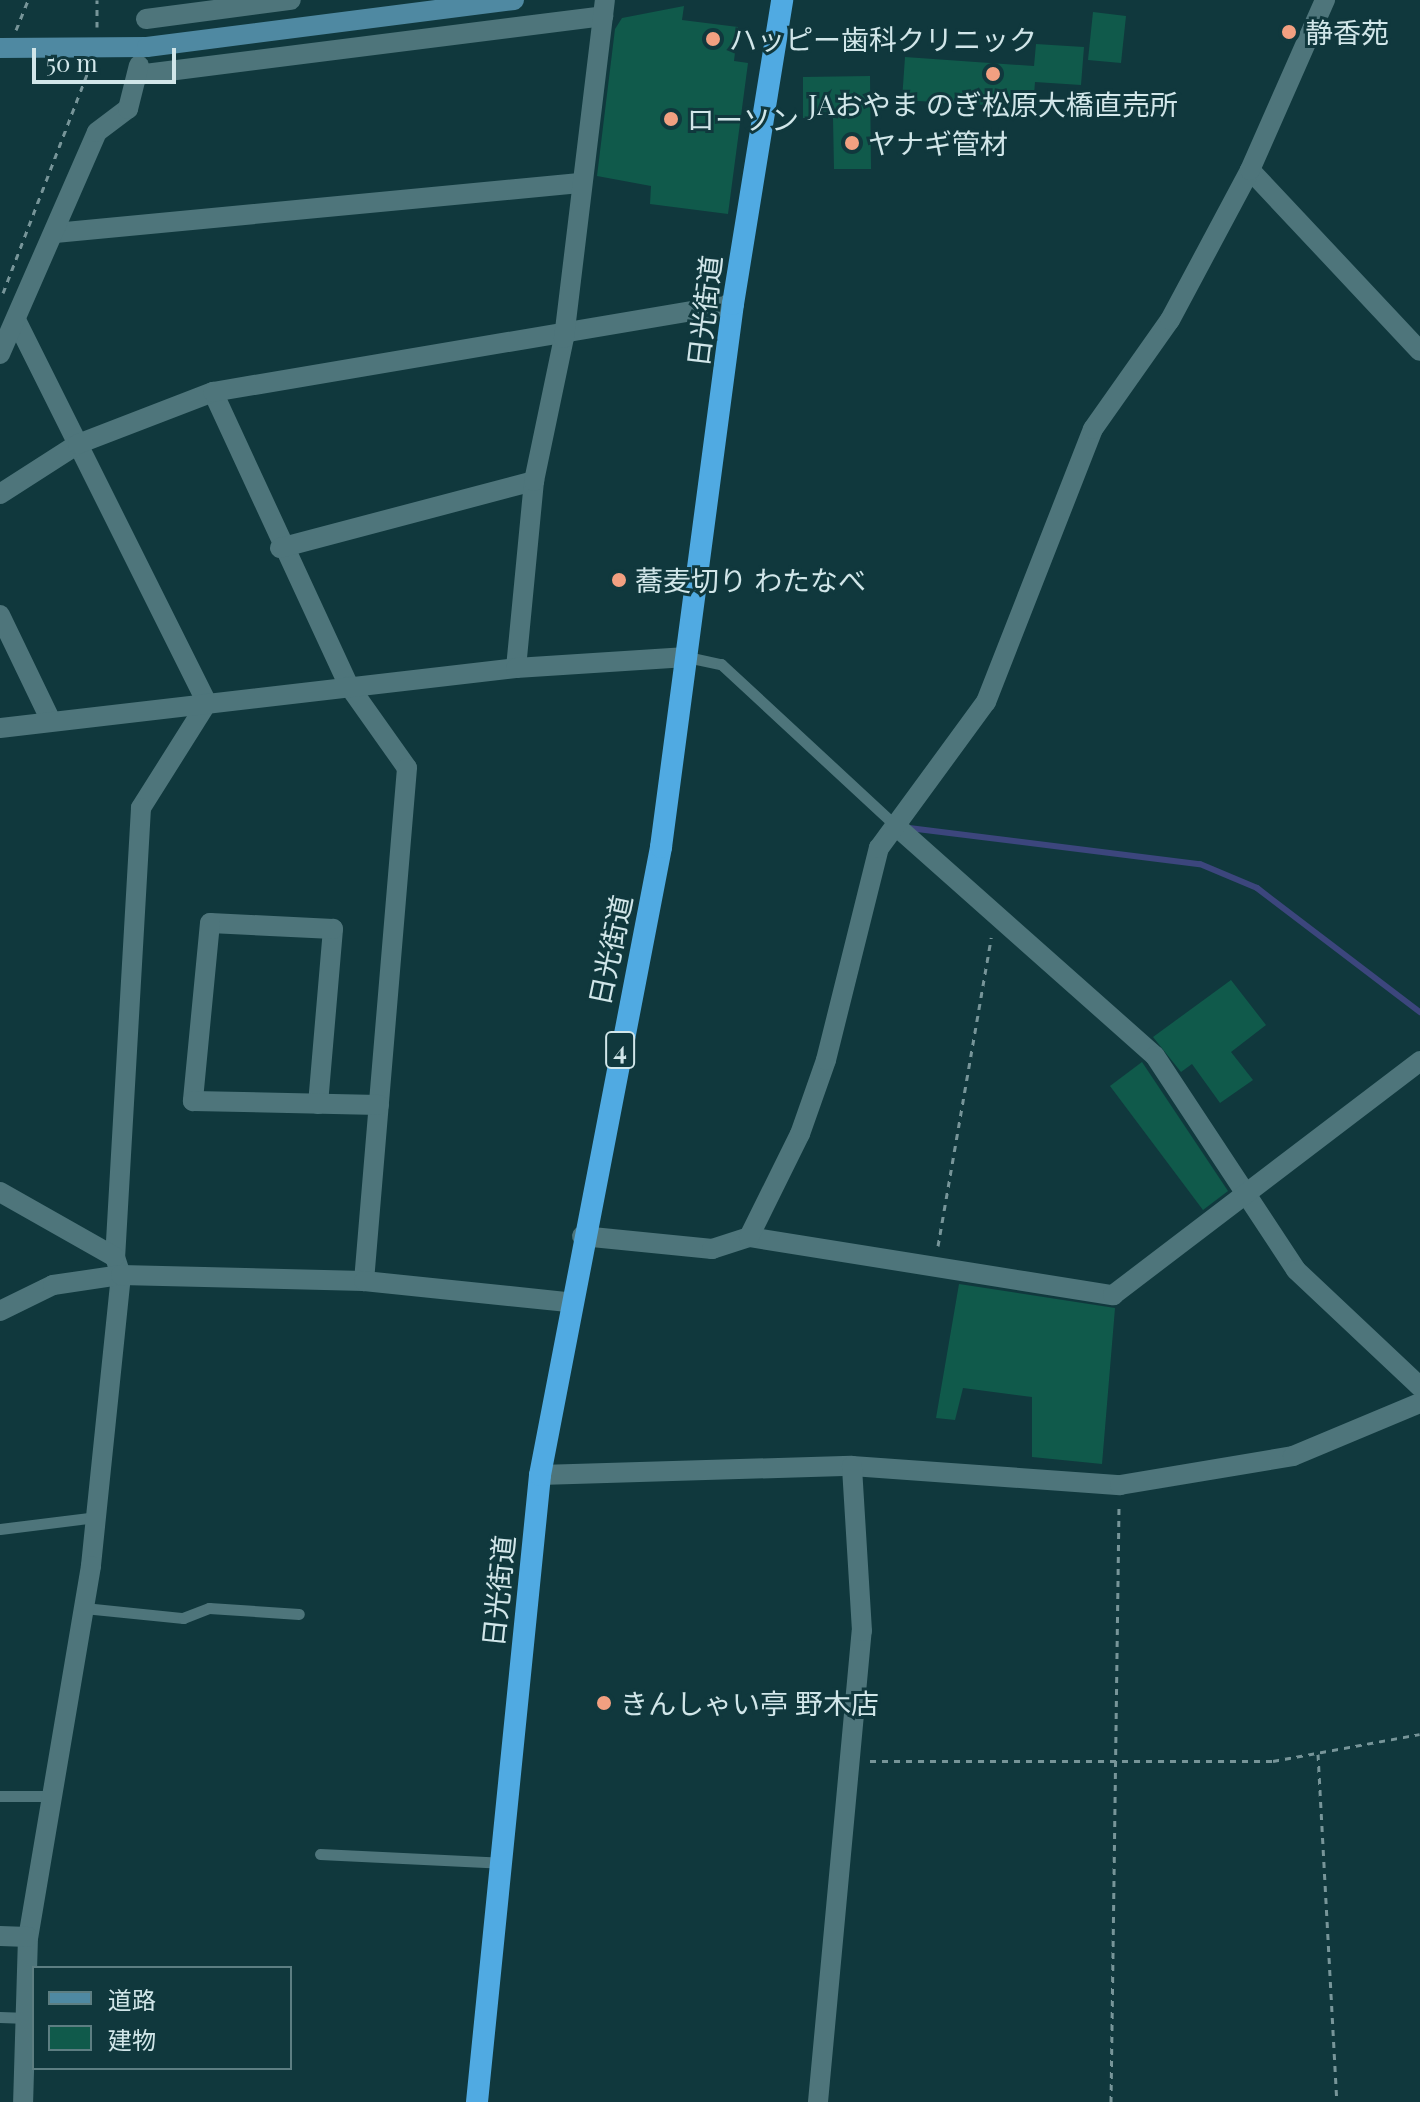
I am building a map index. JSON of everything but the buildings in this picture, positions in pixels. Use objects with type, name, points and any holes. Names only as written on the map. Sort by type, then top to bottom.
[{"type":"highway","name":"日光街道","points":[[477,2102],[540,1475],[568,1302],[661,847],[733,304],[782,0]]},
{"type":"main road","points":[[0,48],[90,49],[212,41],[514,0]]},
{"type":"street","points":[[146,17],[291,0]]},
{"type":"street","points":[[749,1237],[800,1134],[879,848],[986,702],[1093,429],[1170,320],[1250,170],[1325,0]]},
{"type":"street","points":[[0,354],[97,132],[128,109],[138,70],[604,8],[580,183],[564,338],[534,481],[516,668]]},
{"type":"street","points":[[1250,170],[1420,351]]},
{"type":"street","points":[[55,233],[580,183]]},
{"type":"street","points":[[0,494],[78,444],[213,392],[564,338],[733,304]]},
{"type":"street","points":[[16,320],[207,703]]},
{"type":"street","points":[[213,392],[280,548],[349,686],[407,768],[364,1281]]},
{"type":"street","points":[[280,548],[534,481]]},
{"type":"street","points":[[0,615],[51,721]]},
{"type":"street","points":[[0,728],[516,668],[687,657]]},
{"type":"street","points":[[23,2102],[31,1987],[28,1937],[56,1796],[97,1517],[118,1266],[141,808],[207,703]]},
{"type":"street","points":[[896,826],[995,910],[1155,1056],[1296,1270],[1420,1387]]},
{"type":"street","points":[[318,1104],[333,929],[210,923],[193,1101],[318,1104],[379,1105]]},
{"type":"street","points":[[582,1236],[712,1249],[749,1237],[1113,1295],[1244,1192],[1420,1061]]},
{"type":"street","points":[[0,1192],[118,1266]]},
{"type":"street","points":[[0,1311],[53,1285],[118,1266],[364,1281],[568,1302]]},
{"type":"street","points":[[540,1475],[852,1466],[1120,1485],[1293,1456],[1420,1403]]},
{"type":"street","points":[[818,2102],[862,1631],[852,1466]]},
{"type":"street","points":[[0,1936],[28,1937]]},
{"type":"lane","points":[[687,657],[721,664],[896,826]]},
{"type":"lane","points":[[0,1529],[97,1517]]},
{"type":"lane","points":[[84,1608],[183,1618],[209,1608],[299,1614]]},
{"type":"lane","points":[[0,1796],[56,1796]]},
{"type":"lane","points":[[320,1854],[501,1863]]},
{"type":"lane","points":[[0,2017],[29,2018]]},
{"type":"path","points":[[0,301],[90,49],[97,0]]},
{"type":"path","points":[[935,1265],[995,910]]},
{"type":"path","points":[[1111,2102],[1113,1761],[1120,1485]]},
{"type":"path","points":[[848,1761],[1273,1761],[1420,1734]]},
{"type":"path","points":[[1318,1752],[1337,2102]]},
{"type":"waterway","points":[[909,828],[1200,864],[1257,888],[1420,1012]]},
{"type":"place","name":"静香苑","points":[[1289,32]]},
{"type":"place","name":"ハッピー歯科クリニック","points":[[713,39]]},
{"type":"place","name":"JAおやま のぎ松原大橋直売所","points":[[993,74]]},
{"type":"place","name":"ローソン","points":[[671,119]]},
{"type":"place","name":"ヤナギ管材","points":[[852,143]]},
{"type":"place","name":"蕎麦切り わたなべ","points":[[619,580]]},
{"type":"place","name":"きんしゃい亭 野木店","points":[[604,1703]]}]
